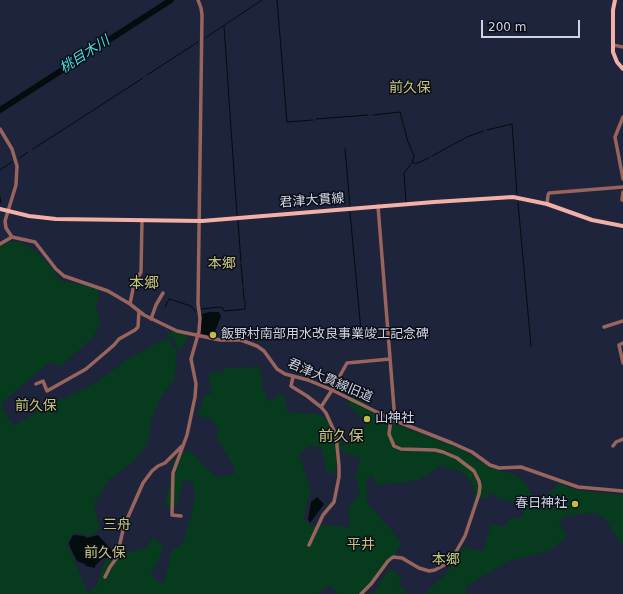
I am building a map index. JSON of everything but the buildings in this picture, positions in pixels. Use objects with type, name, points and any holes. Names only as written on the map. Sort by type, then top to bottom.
[{"type":"main road","points":[[615,0],[613,10],[612,45],[614,57],[623,69]]},
{"type":"main road","name":"君津大貫線","points":[[0,209],[35,217],[56,219],[199,221],[378,206],[513,198],[547,204],[592,220],[623,226]]},
{"type":"street","points":[[181,516],[172,515],[173,473],[187,435],[196,397],[196,384],[191,359],[198,336],[200,318],[198,304],[202,15],[198,0]]},
{"type":"street","points":[[612,45],[623,47]]},
{"type":"street","points":[[623,117],[615,137],[623,179]]},
{"type":"street","points":[[0,129],[12,149],[17,166],[16,185],[5,221],[6,228],[12,237],[0,244]]},
{"type":"street","points":[[617,146],[622,146]]},
{"type":"street","points":[[547,204],[549,193],[623,187]]},
{"type":"street","points":[[622,200],[623,192]]},
{"type":"street","points":[[378,206],[395,421]]},
{"type":"street","points":[[130,304],[134,284],[141,272],[142,220]]},
{"type":"street","name":"君津大貫線旧道","points":[[12,237],[34,242],[56,269],[64,276],[108,290],[151,319],[177,331],[220,340],[241,340],[253,344],[264,351],[277,369],[285,374],[308,380],[332,390],[390,419],[452,443],[472,452],[490,465],[499,468],[521,467],[578,487],[623,491]]},
{"type":"street","points":[[151,319],[156,305],[163,293]]},
{"type":"street","points":[[36,384],[43,381],[47,391],[86,369],[119,339],[138,327],[139,311]]},
{"type":"street","points":[[604,327],[623,322]]},
{"type":"street","points":[[623,343],[619,345],[623,363]]},
{"type":"street","points":[[322,407],[347,363],[390,359]]},
{"type":"street","points":[[293,377],[291,386],[322,407],[326,413],[336,435],[340,474],[334,502],[323,515],[309,545]]},
{"type":"street","points":[[361,594],[371,584],[388,561],[393,558],[402,558],[419,568],[428,571],[435,570],[446,564],[453,557],[465,536],[479,494],[479,480],[474,472],[457,458],[435,450],[401,449],[394,446],[389,434],[390,419]]},
{"type":"street","points":[[613,446],[616,442],[623,439]]},
{"type":"street","points":[[105,578],[118,556],[124,526],[143,483],[152,471],[165,463],[183,446]]},
{"type":"green space","points":[[15,241],[34,250],[51,267],[61,281],[97,287],[99,296],[96,305],[100,324],[93,337],[60,367],[49,362],[3,402],[3,409],[13,426],[48,406],[96,383],[128,359],[167,338],[176,350],[175,380],[163,393],[151,419],[148,444],[133,462],[108,480],[94,505],[100,526],[95,534],[88,536],[75,533],[70,537],[67,545],[88,593],[96,586],[105,561],[145,548],[153,538],[163,544],[161,555],[151,574],[159,582],[164,583],[172,550],[179,547],[184,541],[195,501],[194,483],[186,480],[183,482],[176,508],[164,506],[174,459],[190,450],[205,468],[217,477],[235,474],[235,468],[215,435],[219,433],[212,419],[198,416],[204,397],[212,392],[208,374],[216,371],[220,373],[225,368],[260,366],[263,389],[269,401],[283,393],[287,412],[317,414],[325,417],[343,446],[361,434],[366,422],[346,402],[357,396],[379,418],[461,449],[481,462],[498,470],[515,474],[524,481],[531,494],[543,499],[559,483],[575,490],[623,495],[623,543],[620,542],[604,517],[592,513],[570,515],[559,521],[567,536],[549,551],[508,561],[465,587],[467,594],[424,594],[446,574],[463,547],[483,551],[491,524],[504,527],[510,518],[523,517],[523,505],[502,499],[490,493],[485,498],[474,499],[474,491],[471,482],[461,471],[440,466],[419,480],[376,485],[372,474],[366,480],[367,502],[402,543],[389,564],[365,594],[339,594],[329,585],[318,594],[0,594],[0,246]],"holes":[[[309,446],[321,447],[328,475],[335,473],[338,449],[360,458],[356,479],[360,492],[349,507],[349,527],[321,525],[311,526],[304,519],[310,490],[299,454]]]},
{"type":"green space","points":[[172,331],[187,335],[179,352],[175,341],[168,335]]},
{"type":"green space","points":[[391,569],[402,579],[398,583],[409,594],[372,594],[380,585],[378,583]]},
{"type":"shaded area","points":[[219,312],[221,316],[214,334],[211,336],[202,334],[201,331],[201,314]]},
{"type":"shaded area","points":[[317,497],[324,504],[310,523],[308,519],[311,502]]},
{"type":"shaded area","points":[[74,535],[84,536],[87,538],[98,535],[117,556],[112,558],[104,558],[95,566],[95,568],[86,566],[85,564],[77,561],[71,549],[69,543]]},
{"type":"waterway","name":"桃目木川","points":[[0,110],[171,0]]},
{"type":"waterway","points":[[205,38],[262,0]]},
{"type":"waterway","points":[[277,0],[287,122],[313,120]]},
{"type":"waterway","points":[[224,26],[237,215]]},
{"type":"waterway","points":[[147,75],[198,42]]},
{"type":"waterway","points":[[33,149],[143,78]]},
{"type":"waterway","points":[[373,115],[400,112],[408,142],[414,156],[412,163],[418,163],[429,158]]},
{"type":"waterway","points":[[316,119],[368,115]]},
{"type":"waterway","points":[[487,130],[512,124],[517,194]]},
{"type":"waterway","points":[[432,156],[467,137],[483,131]]},
{"type":"waterway","points":[[345,148],[350,206]]},
{"type":"waterway","points":[[19,158],[28,152]]},
{"type":"waterway","points":[[0,170],[12,162]]},
{"type":"waterway","points":[[406,202],[404,173],[411,164]]},
{"type":"waterway","points":[[0,197],[1,203]]},
{"type":"waterway","points":[[518,203],[531,346]]},
{"type":"waterway","points":[[350,212],[361,331]]},
{"type":"waterway","points":[[238,221],[241,262]]},
{"type":"waterway","points":[[241,264],[243,286]]},
{"type":"waterway","points":[[243,288],[244,299]]},
{"type":"waterway","points":[[165,307],[169,299],[191,306],[195,311]]},
{"type":"waterway","points":[[201,309],[219,307],[223,308],[224,311],[245,309],[245,300]]},
{"type":"place","name":"飯野村南部用水改良事業竣工記念碑","points":[[213,335]]},
{"type":"place","name":"山神社","points":[[367,419]]},
{"type":"place","name":"春日神社","points":[[575,504]]},
{"type":"district","name":"前久保","points":[[410,88]]},
{"type":"district","name":"本郷","points":[[222,264]]},
{"type":"district","name":"本郷","points":[[144,284]]},
{"type":"district","name":"前久保","points":[[36,406]]},
{"type":"district","name":"前久保","points":[[341,437]]},
{"type":"district","name":"三舟","points":[[117,525]]},
{"type":"district","name":"平井","points":[[361,545]]},
{"type":"district","name":"前久保","points":[[105,553]]},
{"type":"district","name":"本郷","points":[[446,560]]}]
